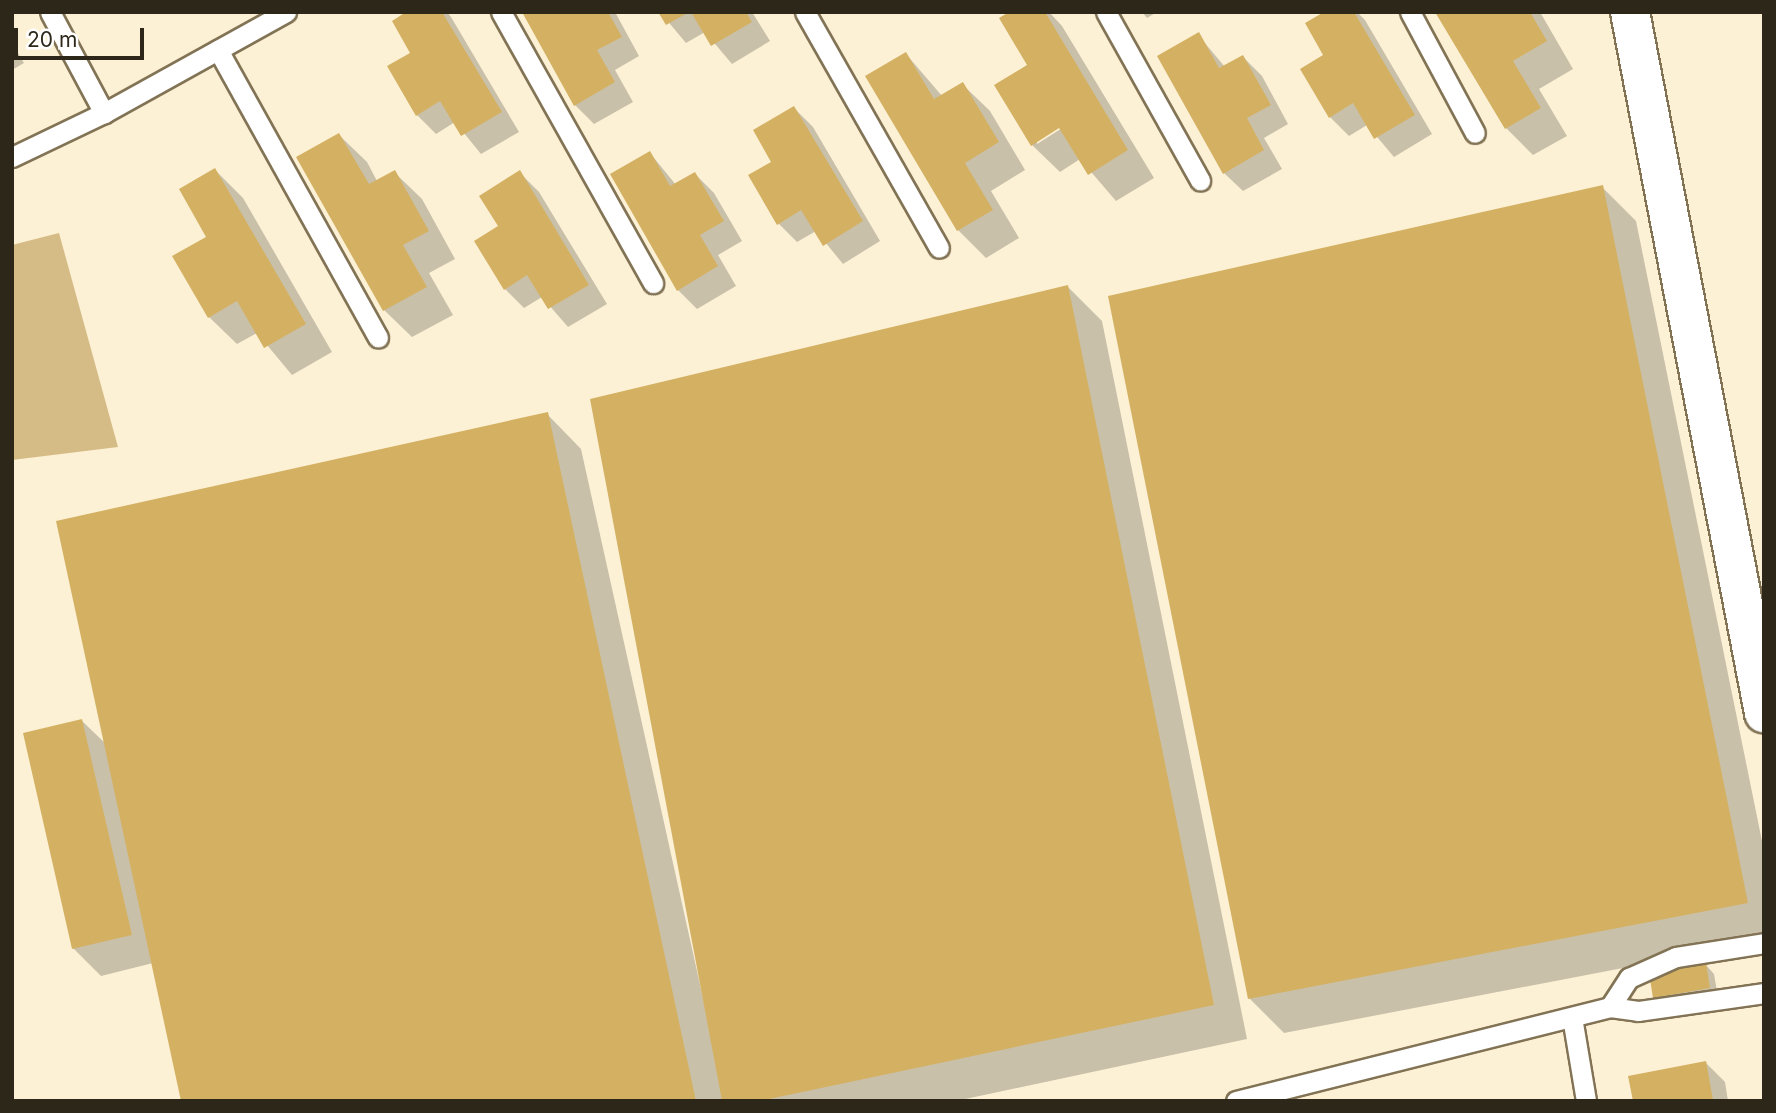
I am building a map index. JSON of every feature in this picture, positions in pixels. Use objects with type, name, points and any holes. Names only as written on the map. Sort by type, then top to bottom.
[{"type":"street","points":[[1630,12],[1764,713]]},
{"type":"lane","points":[[50,12],[104,113]]},
{"type":"lane","points":[[12,157],[104,113],[286,12]]},
{"type":"lane","points":[[501,12],[653,283]]},
{"type":"lane","points":[[805,12],[939,248]]},
{"type":"lane","points":[[1106,12],[1200,180]]},
{"type":"lane","points":[[1410,12],[1475,133]]},
{"type":"lane","points":[[218,50],[378,338]]},
{"type":"lane","points":[[1610,1007],[1629,978],[1676,957],[1764,943]]},
{"type":"lane","points":[[1236,1101],[1610,1007],[1638,1011],[1764,993]]},
{"type":"lane","points":[[1572,1017],[1586,1101]]},
{"type":"shaded area","points":[[59,233],[118,447],[12,460],[12,245]]},
{"type":"building","points":[[406,12],[442,12],[502,112],[461,136],[440,101],[416,116],[387,66],[410,53],[392,21]]},
{"type":"building","points":[[522,12],[608,12],[622,37],[597,50],[615,82],[574,106]]},
{"type":"building","points":[[658,12],[689,12],[666,25]]},
{"type":"building","points":[[691,12],[746,12],[752,22],[711,46]]},
{"type":"building","points":[[1009,12],[1045,12],[1128,150],[1088,175],[1059,128],[1031,146],[994,85],[1027,65],[999,18]]},
{"type":"building","points":[[1324,12],[1354,12],[1415,115],[1374,139],[1353,103],[1329,118],[1300,69],[1323,55],[1305,23]]},
{"type":"building","points":[[1435,12],[1530,12],[1547,41],[1513,61],[1541,108],[1505,129]]},
{"type":"building","points":[[1199,32],[1219,68],[1243,55],[1271,105],[1247,118],[1264,150],[1223,174],[1157,56]]},
{"type":"building","points":[[906,52],[934,99],[963,82],[999,142],[965,163],[993,210],[957,231],[865,76]]},
{"type":"building","points":[[794,106],[863,221],[823,246],[801,210],[777,225],[748,175],[771,162],[753,130]]},
{"type":"building","points":[[339,133],[369,184],[395,170],[429,231],[403,245],[427,287],[383,311],[296,157]]},
{"type":"building","points":[[650,151],[670,186],[695,172],[724,221],[700,235],[718,266],[677,291],[610,174]]},
{"type":"building","points":[[215,168],[306,324],[264,348],[237,301],[208,318],[172,256],[206,237],[179,189]]},
{"type":"building","points":[[520,170],[589,285],[548,309],[527,275],[504,290],[474,241],[498,226],[479,196]]},
{"type":"building","points":[[1603,185],[1748,903],[1248,999],[1108,296]]},
{"type":"building","points":[[1068,285],[1214,1005],[760,1101],[722,1101],[590,399]]},
{"type":"building","points":[[548,412],[696,1101],[181,1101],[56,521]]},
{"type":"building","points":[[82,719],[132,935],[72,949],[23,733]]},
{"type":"building","points":[[1706,962],[1710,988],[1653,998],[1649,973]]},
{"type":"building","points":[[1706,1061],[1713,1100],[1633,1101],[1628,1076]]}]
